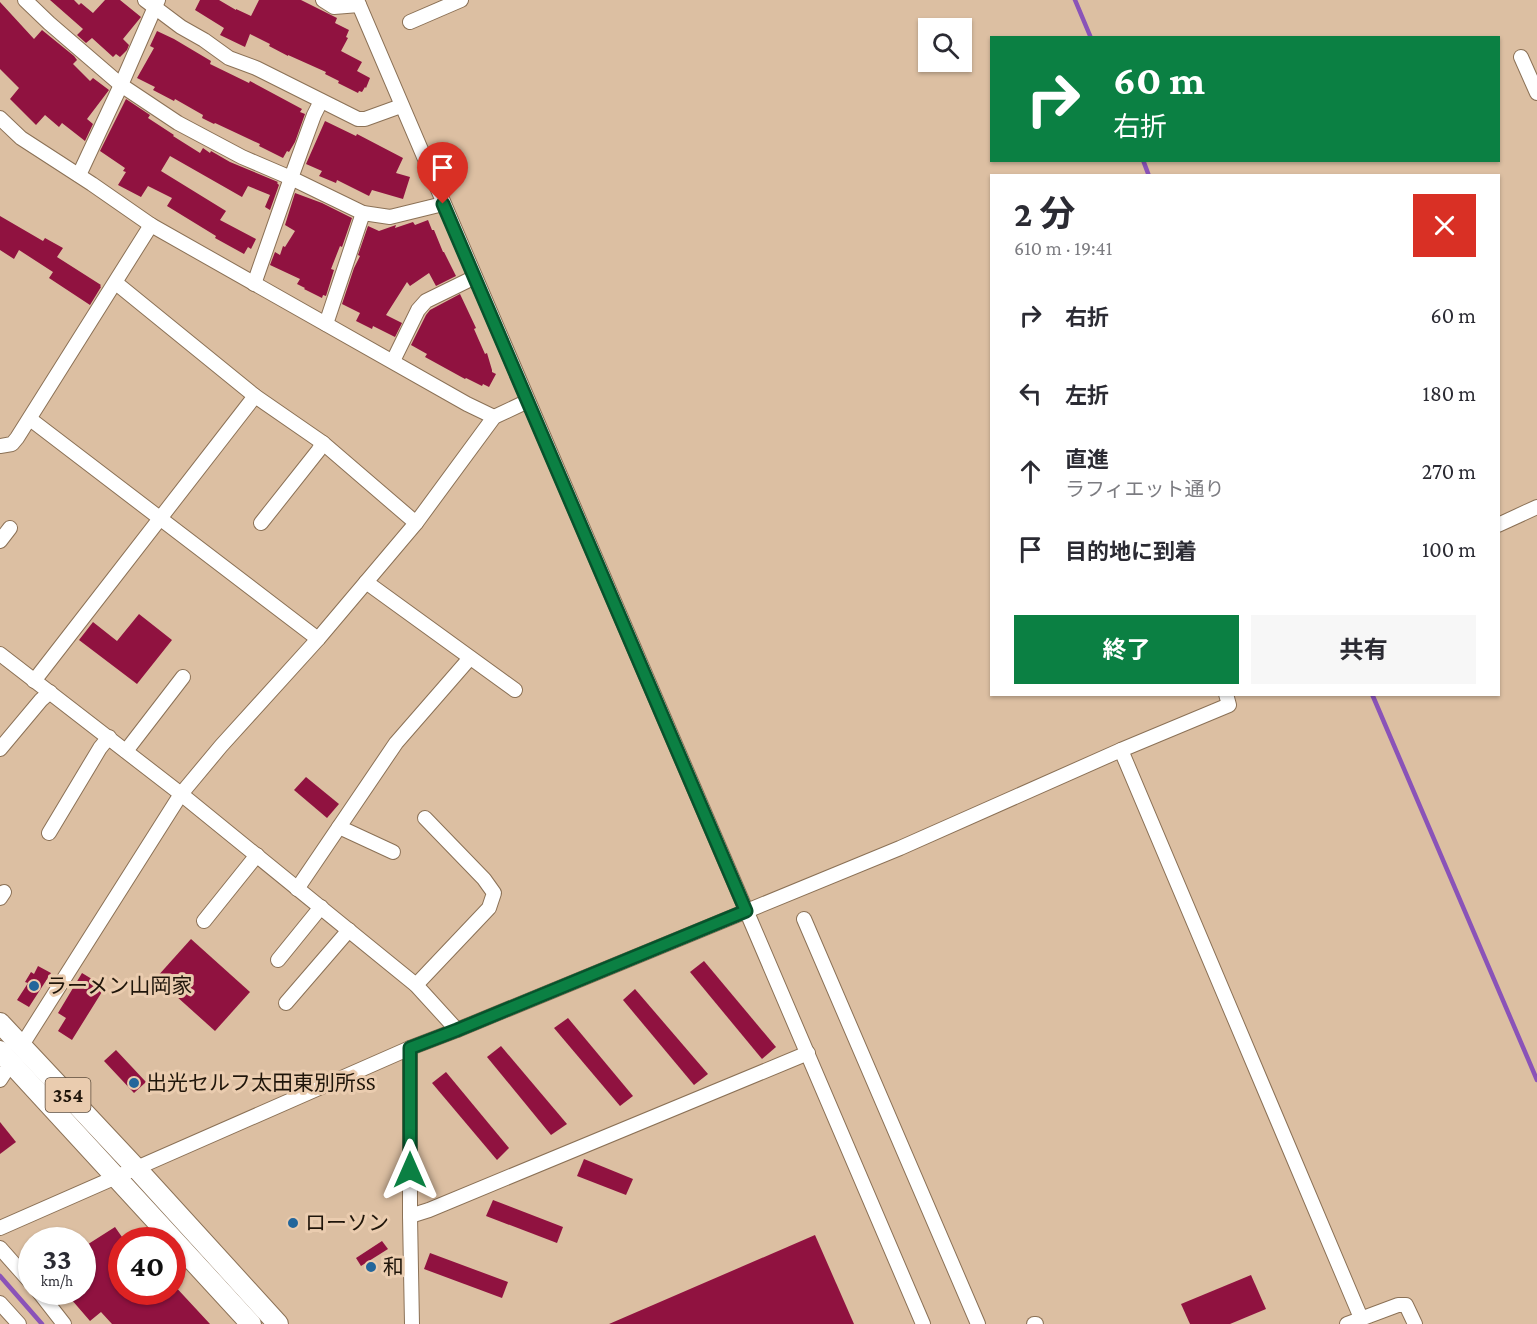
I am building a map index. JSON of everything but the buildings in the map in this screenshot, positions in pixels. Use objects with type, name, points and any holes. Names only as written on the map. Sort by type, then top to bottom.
[{"type":"highway","name":"354","points":[[0,1023],[278,1324]]},
{"type":"highway","name":"354","points":[[6,1057],[251,1324]]},
{"type":"street","points":[[25,0],[121,85],[177,123],[242,157],[363,213],[390,217],[443,204]]},
{"type":"street","points":[[323,0],[334,7],[358,3],[923,1324]]},
{"type":"street","points":[[411,22],[458,1]]},
{"type":"street","points":[[79,175],[121,85],[152,2],[181,27],[229,58],[256,68],[358,119],[365,119],[401,106]]},
{"type":"street","points":[[1521,57],[1537,93]]},
{"type":"street","points":[[254,284],[321,101]]},
{"type":"street","points":[[0,118],[21,138],[151,225],[467,404],[494,417]]},
{"type":"street","points":[[326,324],[363,213]]},
{"type":"street","points":[[0,446],[12,444],[30,418],[151,225]]},
{"type":"street","points":[[393,361],[418,310],[426,301],[475,277]]},
{"type":"street","points":[[116,284],[255,396],[323,443],[416,522]]},
{"type":"street","points":[[34,681],[255,396]]},
{"type":"street","points":[[22,1045],[182,794],[228,738],[318,639],[416,522],[494,417],[528,400]]},
{"type":"street","points":[[30,418],[318,639]]},
{"type":"street","points":[[261,524],[323,443]]},
{"type":"street","points":[[1500,524],[1537,507]]},
{"type":"street","points":[[0,541],[10,528]]},
{"type":"street","points":[[366,582],[515,690]]},
{"type":"street","points":[[0,654],[182,794],[350,930],[416,985],[457,1030]]},
{"type":"street","points":[[297,889],[396,743],[470,658]]},
{"type":"street","points":[[126,751],[183,677]]},
{"type":"street","points":[[0,749],[40,700],[50,692]]},
{"type":"street","points":[[0,1228],[410,1048],[900,848],[1229,705],[1227,696]]},
{"type":"street","points":[[49,833],[100,748],[109,737]]},
{"type":"street","points":[[1121,750],[1361,1318]]},
{"type":"street","points":[[416,985],[489,908],[494,893],[484,879],[425,818]]},
{"type":"street","points":[[339,827],[393,852]]},
{"type":"street","points":[[204,921],[257,855]]},
{"type":"street","points":[[278,960],[321,907]]},
{"type":"street","points":[[804,919],[978,1324]]},
{"type":"street","points":[[286,1003],[350,930]]},
{"type":"street","points":[[410,1048],[412,1324]]},
{"type":"street","points":[[410,1216],[808,1053]]},
{"type":"street","points":[[0,1080],[6,1057]]},
{"type":"street","points":[[0,1248],[18,1268]]},
{"type":"street","points":[[0,1303],[19,1324]]},
{"type":"street","points":[[49,1305],[64,1324]]},
{"type":"street","points":[[1347,1324],[1398,1305],[1406,1305],[1415,1324]]},
{"type":"waterway","points":[[1075,0],[1090,36]]},
{"type":"waterway","points":[[1144,162],[1148,174]]},
{"type":"waterway","points":[[1373,696],[1537,1080]]},
{"type":"waterway","points":[[0,1276],[42,1324]]},
{"type":"place","name":"ラーメン山岡家","points":[[34,986]]},
{"type":"place","name":"出光セルフ太田東別所SS","points":[[134,1083]]},
{"type":"place","name":"ローソン","points":[[293,1223]]},
{"type":"place","name":"和","points":[[371,1267]]},
{"type":"route","points":[[410,1170],[410,1048],[746,911],[443,204]]}]
